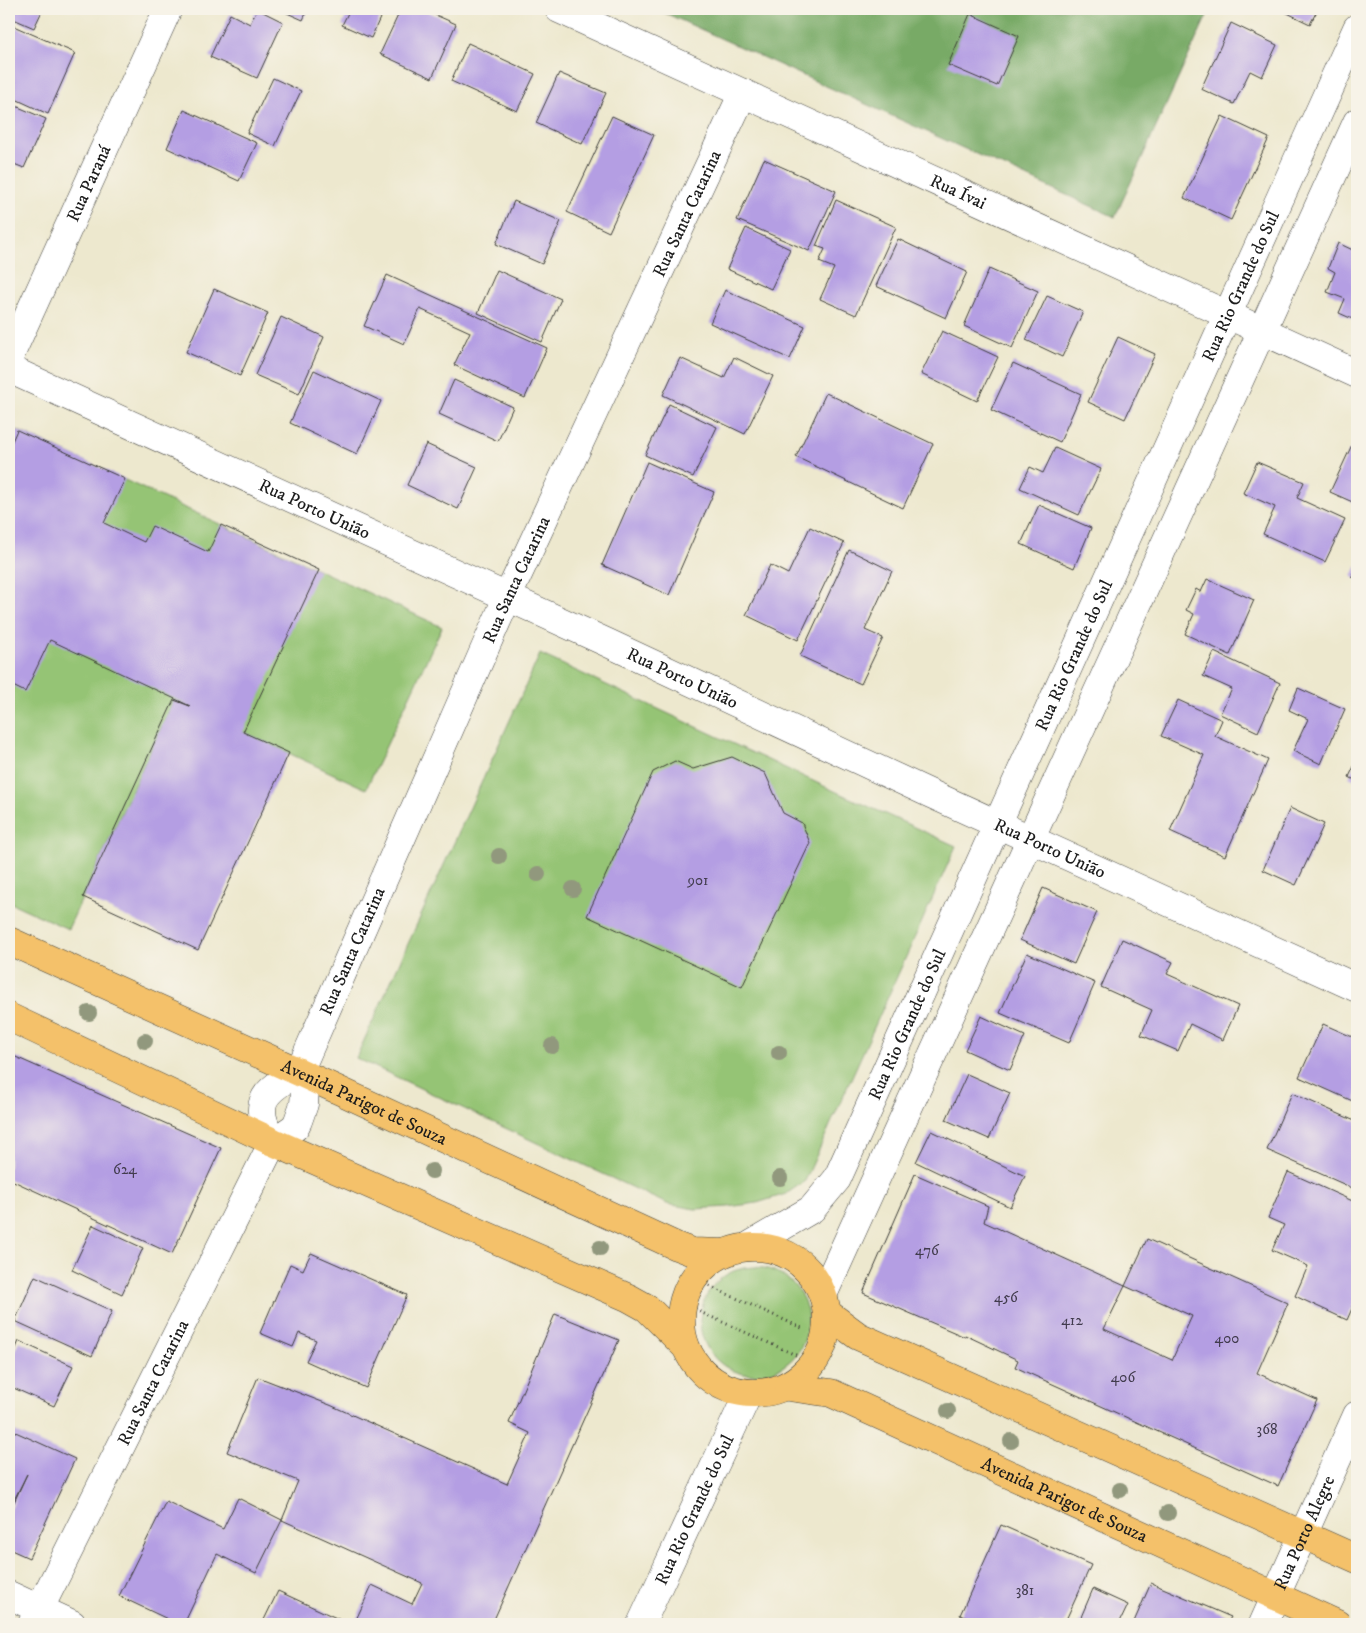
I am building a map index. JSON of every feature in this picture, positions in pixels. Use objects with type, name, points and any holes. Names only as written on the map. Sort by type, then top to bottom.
[{"type":"main road","name":"Avenida Parigot de Souza","points":[[9,940],[676,1246],[692,1252],[735,1250]]},
{"type":"main road","points":[[9,1017],[273,1142],[629,1298],[647,1308],[685,1346],[698,1368],[710,1379],[733,1390],[748,1394],[774,1391],[788,1387],[804,1375],[814,1363],[825,1340],[825,1304]]},
{"type":"main road","points":[[685,1346],[680,1323],[683,1300],[693,1279],[704,1264],[735,1250],[773,1249],[796,1260],[811,1274],[825,1304],[858,1336],[1357,1559]]},
{"type":"main road","name":"Avenida Parigot de Souza","points":[[788,1387],[832,1393],[1337,1624]]},
{"type":"street","name":"Rua Paraná","points":[[9,358],[168,9]]},
{"type":"street","name":"Rua Ívai","points":[[559,9],[1357,374]]},
{"type":"street","name":"Rua Rio Grande do Sul","points":[[735,1250],[812,1209],[837,1179],[1357,28]]},
{"type":"street","name":"Rua Santa Catarina","points":[[36,1617],[273,1142],[295,1127],[304,1104],[304,1090],[299,1072],[507,598],[743,93]]},
{"type":"street","name":"Rua Rio Grande do Sul","points":[[825,1304],[1030,838],[1357,122]]},
{"type":"street","name":"Rua Porto União","points":[[9,369],[608,643],[929,794],[1030,838],[1357,988]]},
{"type":"street","points":[[273,1142],[265,1128],[262,1117],[262,1103],[272,1088],[299,1072]]},
{"type":"street","name":"Rua Rio Grande do Sul","points":[[641,1624],[748,1394]]},
{"type":"street","name":"Rua Porto Alegre","points":[[1263,1624],[1357,1415]]},
{"type":"street","points":[[9,1595],[36,1617],[72,1624]]},
{"type":"green space","points":[[656,9],[1210,9],[1115,217]]},
{"type":"green space","points":[[17,430],[442,627],[366,789],[174,700],[68,929],[9,902],[9,448]]},
{"type":"green space","points":[[540,654],[956,846],[805,1181],[786,1194],[757,1203],[728,1207],[695,1209],[667,1204],[356,1058]]},
{"type":"green space","points":[[754,1267],[775,1271],[792,1283],[804,1300],[808,1321],[804,1342],[792,1359],[775,1371],[754,1375],[733,1371],[716,1359],[704,1342],[700,1321],[704,1300],[716,1283],[733,1271]]},
{"type":"building","points":[[9,9],[43,9],[34,28],[9,17]]},
{"type":"building","points":[[257,9],[283,22],[257,78],[210,57],[230,14],[250,24]]},
{"type":"building","points":[[278,9],[308,9],[303,20]]},
{"type":"building","points":[[350,9],[384,9],[371,38],[342,25]]},
{"type":"building","points":[[401,9],[422,9],[456,24],[432,78],[380,54]]},
{"type":"building","points":[[1279,9],[1318,9],[1310,24]]},
{"type":"building","points":[[970,14],[1019,36],[997,86],[948,65]]},
{"type":"building","points":[[1231,23],[1277,45],[1262,77],[1250,71],[1234,104],[1201,89]]},
{"type":"building","points":[[9,24],[75,53],[48,114],[9,96]]},
{"type":"building","points":[[468,43],[535,74],[517,111],[451,81]]},
{"type":"building","points":[[559,73],[606,93],[582,144],[536,123]]},
{"type":"building","points":[[273,78],[301,91],[275,146],[247,133]]},
{"type":"building","points":[[9,103],[46,119],[24,168],[9,162]]},
{"type":"building","points":[[184,110],[257,143],[239,181],[167,148]]},
{"type":"building","points":[[612,116],[654,135],[609,232],[567,212]]},
{"type":"building","points":[[1222,116],[1269,138],[1231,220],[1184,198]]},
{"type":"building","points":[[764,159],[836,191],[809,251],[737,220]]},
{"type":"building","points":[[836,200],[896,227],[856,315],[820,299],[834,268],[819,262],[825,249],[816,246]]},
{"type":"building","points":[[514,201],[561,221],[542,264],[496,244]]},
{"type":"building","points":[[9,224],[14,227],[9,238]]},
{"type":"building","points":[[746,228],[790,249],[771,289],[727,269]]},
{"type":"building","points":[[898,239],[967,272],[946,318],[876,286]]},
{"type":"building","points":[[1338,243],[1357,252],[1357,321],[1339,313],[1345,299],[1327,292],[1335,272],[1328,268]]},
{"type":"building","points":[[989,269],[1038,291],[1012,348],[964,326]]},
{"type":"building","points":[[497,270],[561,299],[542,342],[478,313]]},
{"type":"building","points":[[387,275],[547,348],[525,398],[454,365],[470,332],[420,309],[404,344],[364,326]]},
{"type":"building","points":[[214,289],[268,313],[240,376],[186,352]]},
{"type":"building","points":[[725,290],[805,326],[790,359],[710,323]]},
{"type":"building","points":[[1047,296],[1083,312],[1062,357],[1026,340]]},
{"type":"building","points":[[281,317],[324,337],[299,394],[255,375]]},
{"type":"building","points":[[942,331],[998,357],[977,401],[921,374]]},
{"type":"building","points":[[1118,337],[1155,354],[1125,419],[1088,402]]},
{"type":"building","points":[[734,357],[773,376],[745,434],[663,395],[680,358],[724,378]]},
{"type":"building","points":[[1013,363],[1081,394],[1060,442],[991,410]]},
{"type":"building","points":[[314,370],[381,401],[357,454],[290,423]]},
{"type":"building","points":[[454,380],[513,407],[498,441],[439,414]]},
{"type":"building","points":[[826,393],[933,444],[903,508],[796,457]]},
{"type":"building","points":[[669,404],[717,427],[693,477],[645,455]]},
{"type":"building","points":[[17,430],[125,479],[104,523],[144,542],[152,526],[208,552],[221,525],[319,570],[243,732],[289,753],[198,950],[83,897],[174,700],[190,706],[50,640],[25,692],[9,684],[9,448]]},
{"type":"building","points":[[1357,434],[1357,504],[1330,492]]},
{"type":"building","points":[[426,444],[477,467],[458,509],[407,485]]},
{"type":"building","points":[[1055,448],[1101,469],[1079,515],[1020,488],[1030,467],[1043,473]]},
{"type":"building","points":[[647,462],[714,492],[669,595],[602,565]]},
{"type":"building","points":[[1257,462],[1304,482],[1297,498],[1345,520],[1325,562],[1263,534],[1275,507],[1243,493]]},
{"type":"building","points":[[1039,505],[1091,528],[1074,568],[1021,544]]},
{"type":"building","points":[[810,527],[844,543],[798,640],[746,615],[770,565],[788,574]]},
{"type":"building","points":[[849,550],[892,571],[865,630],[883,638],[861,684],[800,656]]},
{"type":"building","points":[[1357,565],[1357,579],[1352,577]]},
{"type":"building","points":[[1207,579],[1254,600],[1230,655],[1185,634],[1194,614],[1186,610],[1196,589],[1201,592]]},
{"type":"building","points":[[1214,652],[1280,683],[1258,732],[1220,714],[1232,689],[1203,676]]},
{"type":"building","points":[[1298,688],[1345,709],[1321,764],[1293,751],[1308,719],[1289,710]]},
{"type":"building","points":[[1178,700],[1222,720],[1215,736],[1268,760],[1225,856],[1170,831],[1204,755],[1161,736]]},
{"type":"building","points":[[732,757],[765,773],[783,813],[802,823],[810,843],[742,987],[587,916],[653,772],[675,761],[693,769]]},
{"type":"building","points":[[1357,760],[1357,781],[1349,777]]},
{"type":"building","points":[[1290,808],[1324,824],[1296,885],[1263,870]]},
{"type":"building","points":[[1043,888],[1097,912],[1074,964],[1020,940]]},
{"type":"building","points":[[1122,939],[1173,962],[1167,974],[1238,1006],[1223,1040],[1190,1024],[1178,1051],[1141,1035],[1152,1010],[1101,987]]},
{"type":"building","points":[[1027,953],[1095,983],[1069,1043],[1000,1013]]},
{"type":"building","points":[[981,1016],[1025,1036],[1010,1070],[965,1050]]},
{"type":"building","points":[[1323,1024],[1357,1039],[1357,1103],[1299,1077]]},
{"type":"building","points":[[9,1054],[221,1148],[172,1254],[9,1179]]},
{"type":"building","points":[[967,1074],[1010,1093],[989,1139],[946,1120]]},
{"type":"building","points":[[1292,1093],[1357,1122],[1357,1190],[1267,1150]]},
{"type":"building","points":[[931,1131],[1025,1176],[1010,1207],[916,1162]]},
{"type":"building","points":[[1288,1172],[1357,1203],[1357,1248],[1354,1255],[1357,1256],[1357,1297],[1347,1320],[1295,1296],[1308,1266],[1272,1250],[1284,1225],[1268,1218]]},
{"type":"building","points":[[915,1174],[988,1206],[984,1222],[1125,1286],[1147,1239],[1288,1303],[1257,1373],[1317,1400],[1278,1486],[1015,1367],[1018,1360],[965,1335],[965,1337],[863,1293]],"holes":[[[1125,1286],[1192,1316],[1172,1360],[1104,1329]]]},
{"type":"building","points":[[93,1225],[143,1248],[122,1294],[72,1270]]},
{"type":"building","points":[[311,1253],[407,1295],[366,1388],[306,1361],[316,1340],[299,1333],[293,1347],[260,1333],[290,1264],[303,1270]]},
{"type":"building","points":[[35,1276],[112,1311],[92,1356],[15,1321]]},
{"type":"building","points":[[555,1314],[619,1340],[492,1624],[354,1624],[372,1585],[412,1604],[422,1583],[282,1520],[298,1481],[227,1452],[258,1377],[330,1405],[507,1484],[530,1433],[509,1423]]},
{"type":"building","points":[[19,1341],[73,1366],[54,1406],[9,1386],[9,1353],[13,1355]]},
{"type":"building","points":[[9,1429],[75,1459],[29,1558],[9,1549],[9,1513],[27,1474],[12,1504],[9,1502]]},
{"type":"building","points":[[238,1498],[282,1520],[256,1573],[217,1554],[184,1624],[178,1624],[119,1596],[166,1501],[223,1529]]},
{"type":"building","points":[[1001,1525],[1091,1565],[1064,1624],[981,1624],[960,1615]]},
{"type":"building","points":[[1151,1583],[1231,1617],[1227,1624],[1133,1624]]},
{"type":"building","points":[[1093,1589],[1128,1605],[1119,1624],[1078,1624]]},
{"type":"building","points":[[278,1591],[345,1622],[344,1624],[262,1624]]}]
